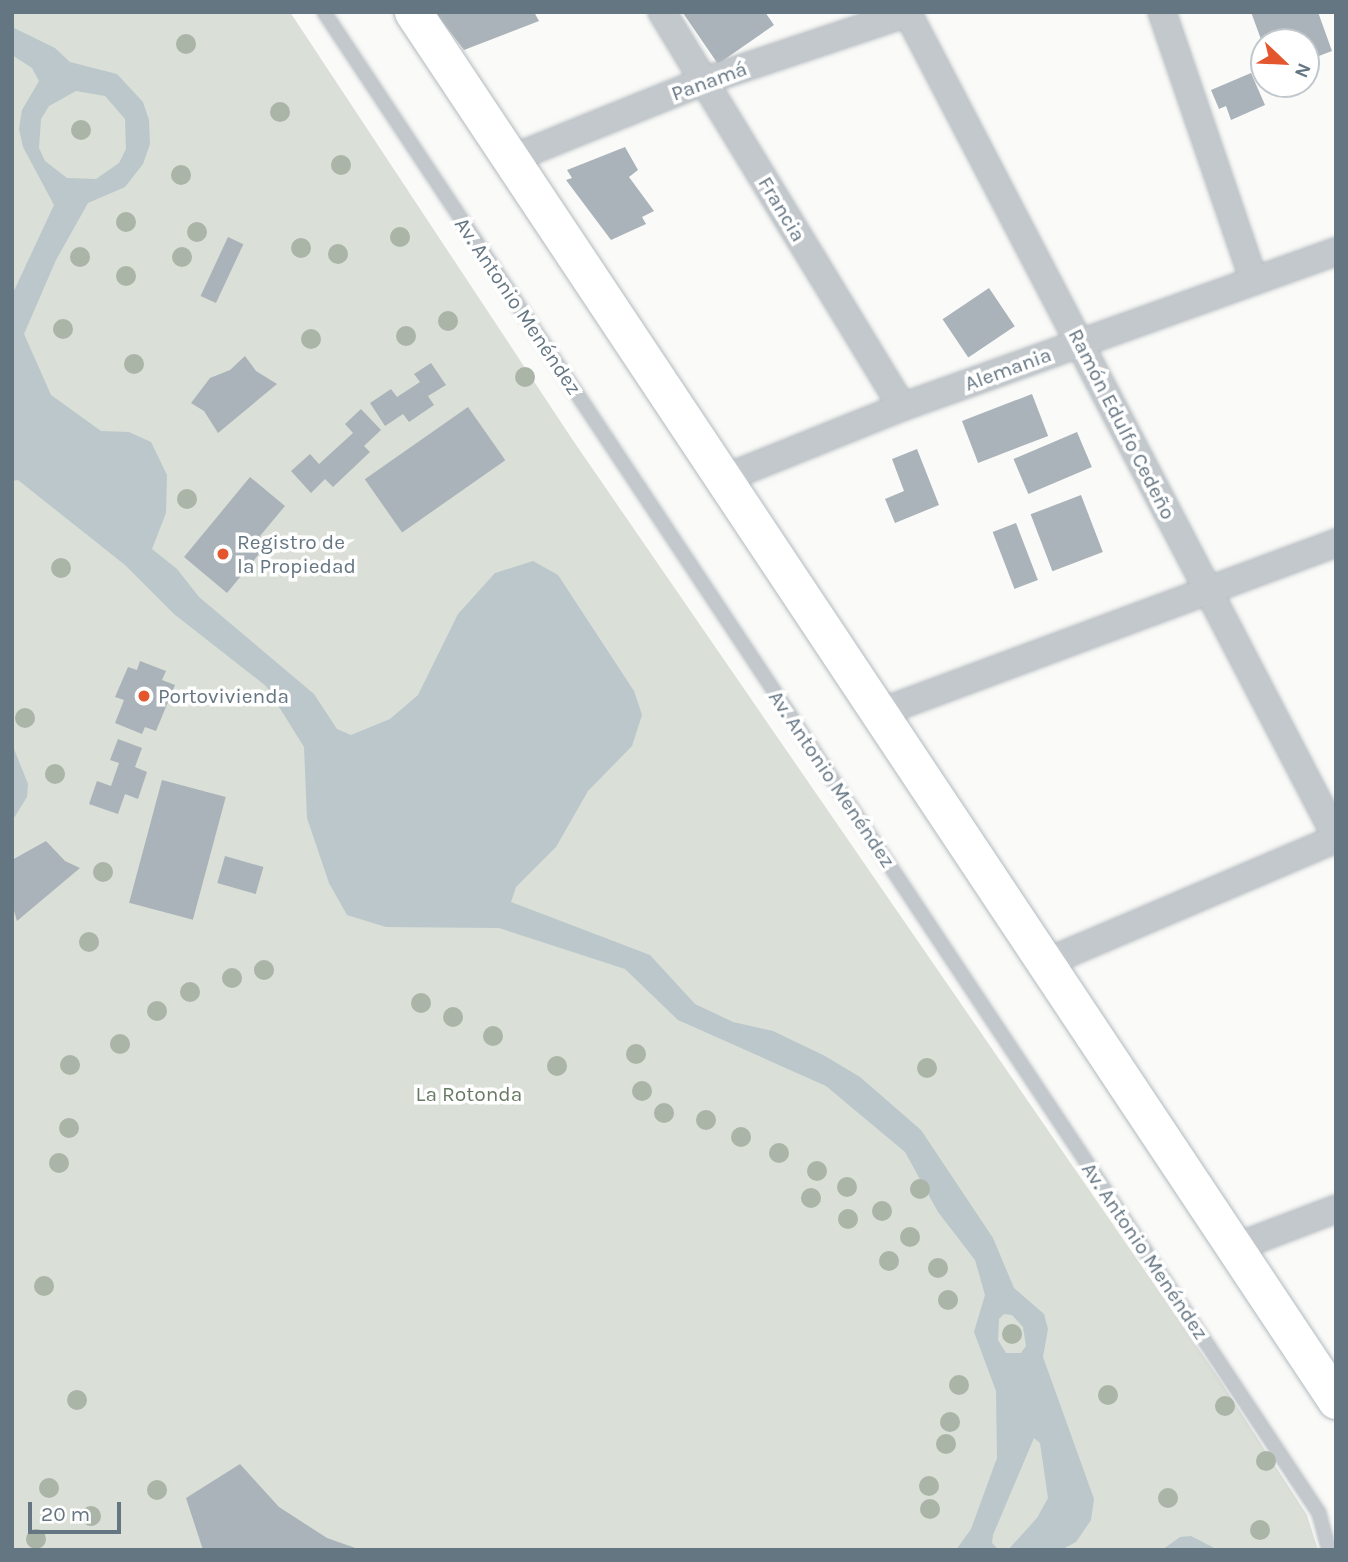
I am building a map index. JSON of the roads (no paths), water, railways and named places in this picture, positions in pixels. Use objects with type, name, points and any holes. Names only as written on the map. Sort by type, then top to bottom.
[{"type":"street","points":[[413,12],[1336,1400]]},
{"type":"street","name":"Francia","points":[[662,12],[901,407]]},
{"type":"street","points":[[1162,12],[1254,281]]},
{"type":"street","name":"Panamá","points":[[511,159],[704,82],[908,13]]},
{"type":"street","name":"Ramón Edulfo Cedeño","points":[[908,13],[1336,838]]},
{"type":"street","name":"Alemania","points":[[723,479],[901,407],[1336,252]]},
{"type":"street","points":[[878,713],[1336,543]]},
{"type":"street","points":[[1045,963],[1336,838]]},
{"type":"street","points":[[1234,1248],[1336,1209]]},
{"type":"lane","name":"Av. Antonio Menéndez","points":[[324,12],[1319,1513],[1329,1550]]},
{"type":"place","name":"Registro de la Propiedad","points":[[223,554]]},
{"type":"place","name":"Portovivienda","points":[[144,696]]},
{"type":"park label","name":"La Rotonda","points":[[469,1094]]}]
